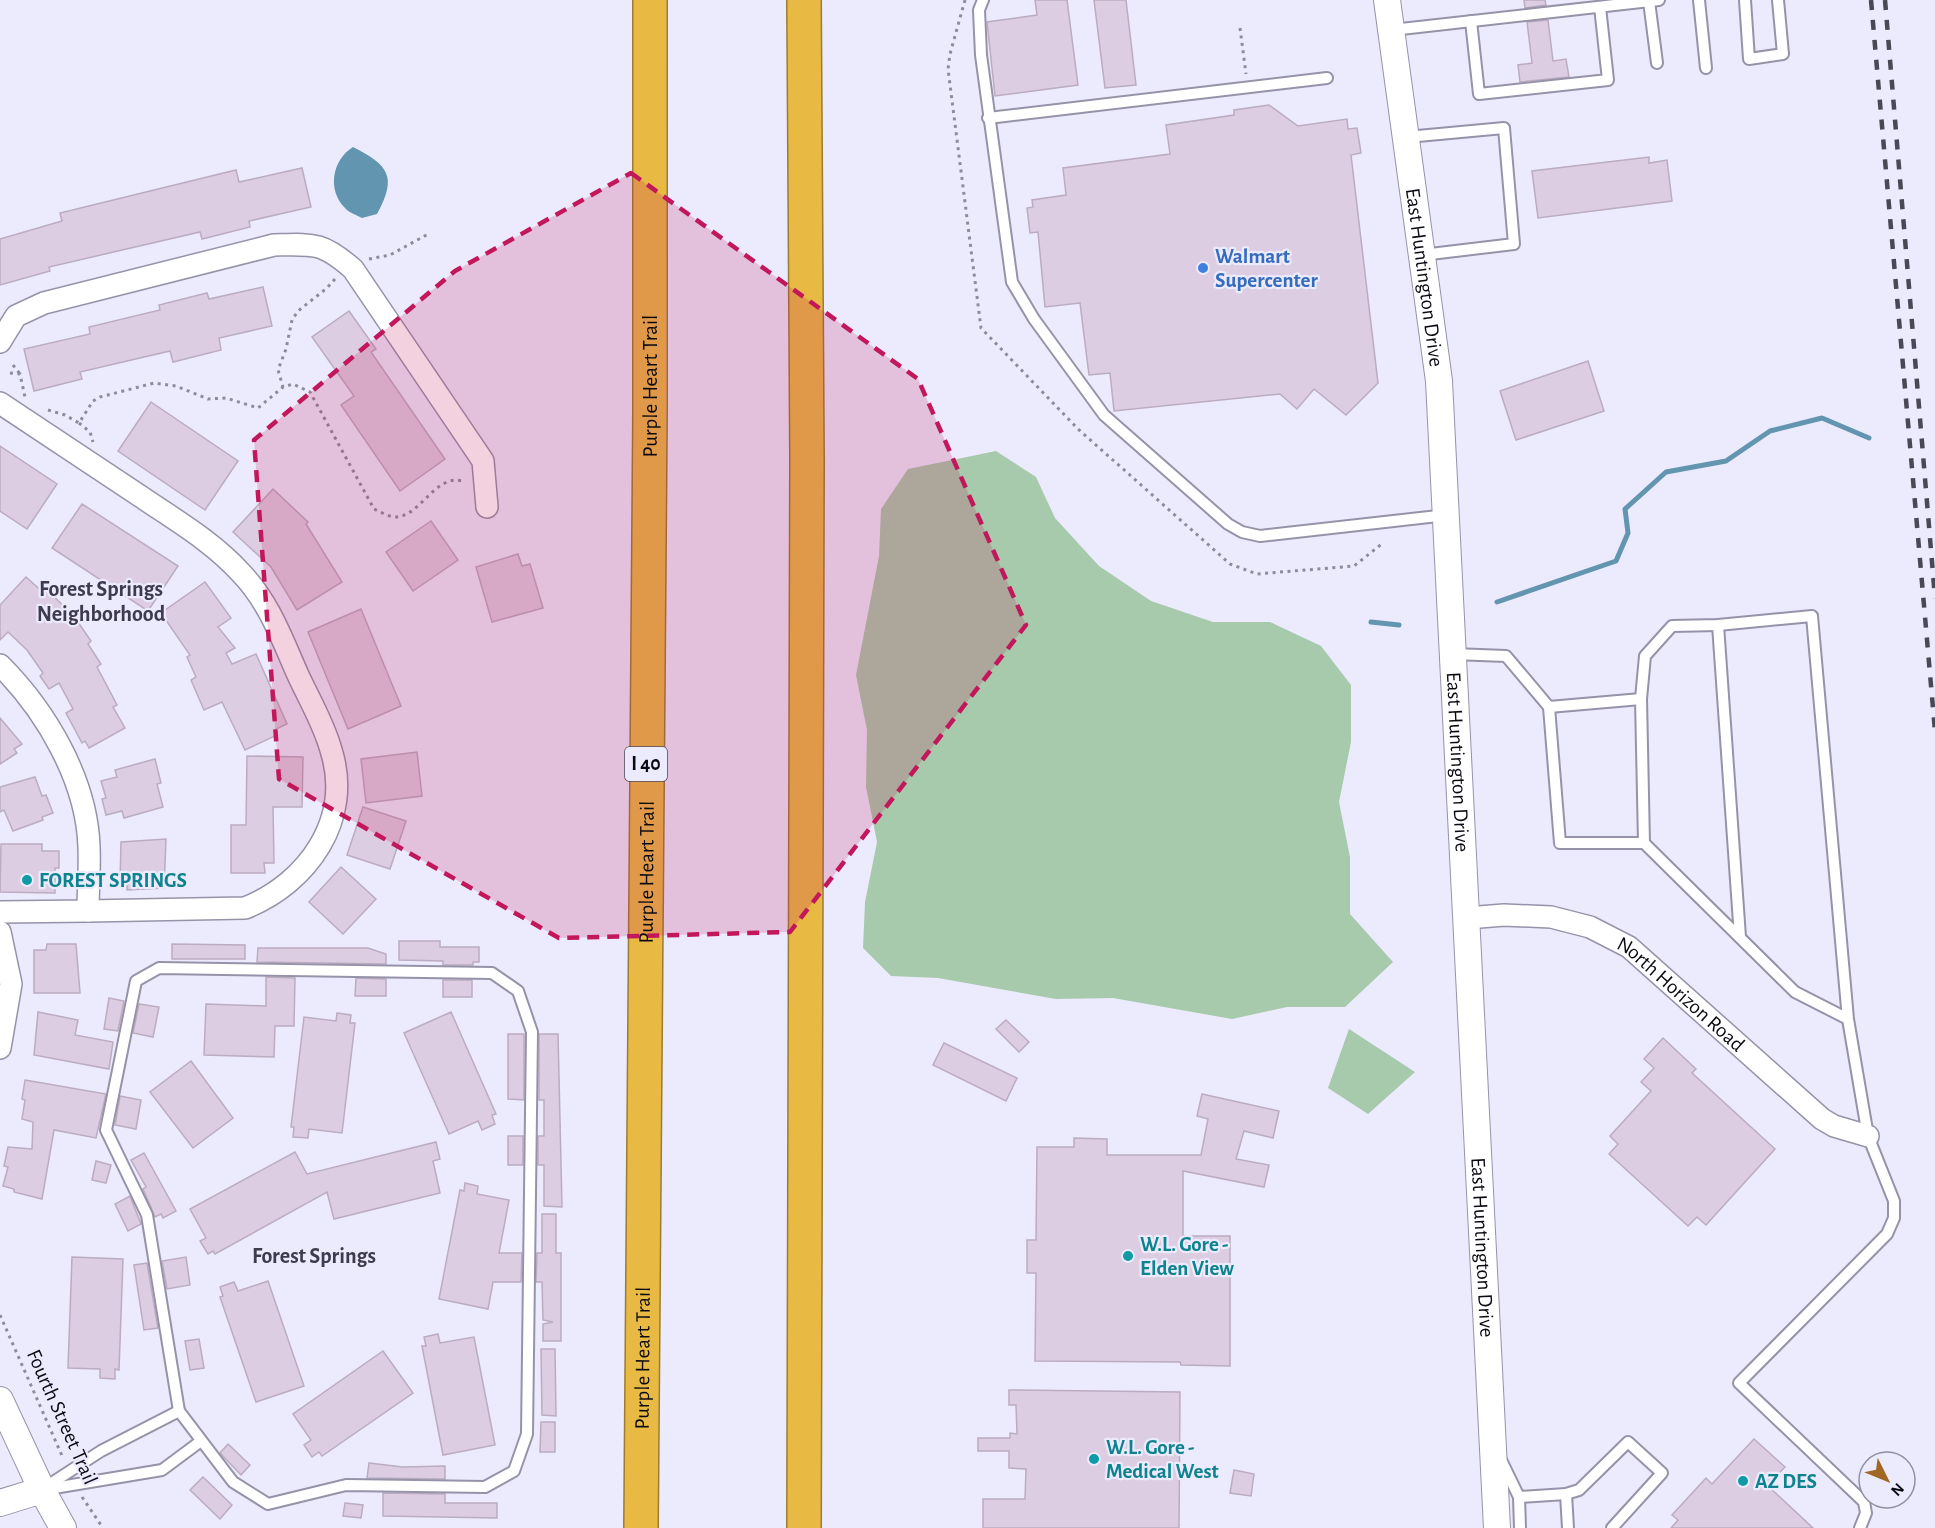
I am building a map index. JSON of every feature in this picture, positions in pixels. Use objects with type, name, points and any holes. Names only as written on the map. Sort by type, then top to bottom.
[{"type":"highway","name":"Purple Heart Trail","points":[[640,1528],[650,403],[650,0]]},
{"type":"highway","points":[[804,0],[807,459],[804,1528]]},
{"type":"street","name":"East Huntington Drive","points":[[1387,0],[1439,381],[1497,1528]]},
{"type":"street","points":[[0,342],[16,316],[44,303],[274,245],[312,244],[332,251],[345,275],[483,461],[487,507]]},
{"type":"street","points":[[0,403],[208,542],[242,573],[266,603],[332,750],[338,789],[330,824],[318,852],[304,869],[268,899],[245,908],[0,912]]},
{"type":"street","points":[[0,665],[43,718],[56,740],[78,791],[89,845],[88,911]]},
{"type":"street","name":"North Horizon Road","points":[[1467,918],[1504,915],[1551,917],[1590,927],[1629,947],[1822,1119],[1834,1126],[1868,1136]]},
{"type":"street","points":[[0,932],[11,984],[0,1048]]},
{"type":"street","points":[[0,1400],[42,1490],[63,1528]]},
{"type":"street","points":[[0,1503],[42,1490]]},
{"type":"lane","points":[[983,0],[979,10],[981,55],[1012,282],[1034,319],[1104,415],[1228,524],[1242,532],[1260,536],[1447,515]]},
{"type":"lane","points":[[1700,0],[1707,69]]},
{"type":"lane","points":[[1745,0],[1749,59],[1783,54],[1778,0]]},
{"type":"lane","points":[[1392,30],[1654,1],[1657,63]]},
{"type":"lane","points":[[1471,21],[1479,94],[1608,80],[1600,7]]},
{"type":"lane","points":[[988,118],[1327,78]]},
{"type":"lane","points":[[1406,137],[1504,128],[1514,244],[1422,255]]},
{"type":"lane","points":[[1644,843],[1641,699],[1645,656],[1672,626],[1718,625],[1812,616],[1848,1019],[1868,1136],[1894,1202],[1894,1218],[1887,1234],[1739,1383],[1864,1502],[1866,1513],[1860,1528]]},
{"type":"lane","points":[[1718,625],[1740,937]]},
{"type":"lane","points":[[1453,654],[1506,657],[1549,707],[1560,843],[1644,843],[1795,992],[1848,1019]]},
{"type":"lane","points":[[1549,707],[1641,699]]},
{"type":"lane","points":[[159,968],[480,973],[492,974],[518,991],[532,1032],[527,1434],[514,1471],[485,1487],[346,1485],[268,1504],[233,1482],[179,1411],[147,1215],[106,1130],[136,981],[159,968]]},
{"type":"lane","points":[[42,1490],[101,1451],[179,1411]]},
{"type":"lane","points":[[42,1490],[162,1470],[201,1441]]},
{"type":"lane","points":[[1492,1441],[1518,1497],[1520,1528]]},
{"type":"lane","points":[[1518,1497],[1566,1494],[1579,1490],[1628,1442],[1662,1473],[1612,1528]]},
{"type":"lane","points":[[1566,1494],[1568,1528]]},
{"type":"path","points":[[965,0],[948,69],[981,328]]},
{"type":"path","points":[[1240,28],[1247,82]]},
{"type":"path","points":[[283,387],[278,370],[286,349],[292,320],[298,311],[369,259],[390,255],[430,233]]},
{"type":"path","points":[[13,365],[20,374],[23,392],[28,400]]},
{"type":"path","points":[[10,373],[20,374]]},
{"type":"path","points":[[79,423],[93,400],[144,384],[176,386],[201,398],[226,398],[258,408],[266,404],[283,387],[292,384],[310,392],[374,509],[393,517],[402,516],[447,482],[462,481]]},
{"type":"path","points":[[40,408],[65,415],[79,423],[90,432],[94,447]]},
{"type":"path","name":"Fourth Street Trail","points":[[0,1315],[69,1472]]},
{"type":"path","name":"Fourth Street Trail","points":[[75,1485],[104,1528]]},
{"type":"highlighted area","points":[[631,173],[918,379],[1026,625],[790,932],[559,938],[279,779],[254,440],[455,271]]},
{"type":"green space","points":[[996,451],[1036,477],[1055,518],[1099,566],[1151,601],[1213,622],[1270,622],[1321,646],[1351,685],[1351,742],[1339,802],[1350,857],[1350,914],[1393,962],[1345,1007],[1287,1007],[1232,1019],[1113,998],[1056,999],[938,978],[891,976],[863,948],[865,902],[877,842],[866,787],[867,730],[856,675],[879,556],[881,509],[908,469]]},
{"type":"green space","points":[[1349,1029],[1415,1072],[1368,1114],[1328,1088]]},
{"type":"water","points":[[353,147],[382,166],[388,181],[387,190],[377,214],[362,218],[351,213],[339,201],[334,184],[336,167],[340,159]]},
{"type":"building","points":[[1035,0],[1067,0],[1078,85],[995,96],[987,22],[1037,15]]},
{"type":"building","points":[[1094,0],[1126,0],[1136,85],[1105,88]]},
{"type":"building","points":[[1524,0],[1545,0],[1546,5],[1525,8]]},
{"type":"building","points":[[1548,20],[1553,61],[1566,59],[1569,77],[1520,82],[1518,65],[1532,63],[1527,22]]},
{"type":"building","name":"Walmart Supercenter","points":[[1269,105],[1298,126],[1347,119],[1348,129],[1357,128],[1361,153],[1351,155],[1378,383],[1346,415],[1314,389],[1297,409],[1280,394],[1114,411],[1110,373],[1089,375],[1080,303],[1045,307],[1038,232],[1030,233],[1027,208],[1033,207],[1032,200],[1066,195],[1063,168],[1170,154],[1166,125],[1234,115],[1234,110]]},
{"type":"building","points":[[1649,157],[1649,163],[1667,160],[1672,201],[1538,218],[1532,171]]},
{"type":"building","points":[[302,168],[311,207],[249,221],[250,227],[202,239],[200,232],[49,267],[50,271],[0,285],[0,239],[62,221],[60,213],[236,170],[239,182]]},
{"type":"building","points":[[263,287],[272,326],[219,338],[221,350],[173,362],[170,351],[80,372],[82,379],[34,391],[24,349],[90,334],[89,327],[160,310],[159,305],[207,293],[209,299]]},
{"type":"building","points":[[349,311],[376,349],[371,352],[445,459],[400,491],[341,405],[354,396],[312,337]]},
{"type":"building","points":[[1588,361],[1604,411],[1516,440],[1500,391]]},
{"type":"building","points":[[151,402],[238,461],[205,510],[118,451]]},
{"type":"building","points":[[0,446],[57,484],[27,529],[0,511]]},
{"type":"building","points":[[273,489],[308,522],[306,524],[342,582],[297,610],[271,567],[233,532]]},
{"type":"building","points":[[82,504],[178,566],[148,611],[52,548]]},
{"type":"building","points":[[431,521],[458,560],[413,591],[386,552]]},
{"type":"building","points":[[518,554],[522,566],[530,564],[543,608],[492,622],[476,567]]},
{"type":"building","points":[[26,577],[44,593],[47,590],[73,615],[91,641],[88,644],[101,664],[97,667],[117,705],[113,707],[125,728],[89,748],[85,741],[82,743],[66,713],[73,709],[59,683],[49,689],[40,676],[43,673],[27,650],[8,632],[0,640],[0,605]]},
{"type":"building","points":[[205,582],[231,618],[218,627],[235,648],[226,653],[232,664],[256,654],[287,724],[274,730],[277,735],[245,750],[222,702],[204,710],[191,680],[196,677],[187,657],[190,655],[161,613]]},
{"type":"building","points":[[361,609],[401,706],[348,729],[308,632]]},
{"type":"building","points":[[0,718],[22,744],[14,749],[17,753],[0,764]]},
{"type":"building","points":[[417,752],[422,796],[366,803],[361,759]]},
{"type":"building","points":[[247,756],[303,757],[302,807],[273,807],[274,863],[264,863],[265,873],[231,873],[231,825],[246,825]]},
{"type":"building","name":"FOREST SPRINGS","points":[[155,759],[161,783],[157,784],[163,807],[124,818],[122,811],[106,815],[102,799],[106,798],[101,781],[117,777],[115,770]]},
{"type":"building","name":"FOREST SPRINGS","points":[[35,777],[42,796],[46,795],[53,813],[42,817],[43,820],[13,831],[4,810],[0,812],[0,787]]},
{"type":"building","points":[[363,807],[406,821],[390,869],[347,855]]},
{"type":"building","name":"FOREST SPRINGS","points":[[166,839],[164,888],[127,890],[127,883],[120,883],[121,842]]},
{"type":"building","name":"FOREST SPRINGS","points":[[1,844],[42,844],[42,851],[59,851],[59,868],[55,868],[55,893],[0,892]]},
{"type":"building","points":[[341,867],[376,899],[343,934],[309,902]]},
{"type":"building","points":[[399,941],[440,941],[440,947],[479,947],[479,962],[473,962],[473,965],[443,965],[443,961],[399,960]]},
{"type":"building","name":"FOREST SPRINGS","points":[[47,944],[76,944],[80,993],[34,993],[34,950],[46,950]]},
{"type":"building","points":[[172,944],[245,945],[245,959],[172,959]]},
{"type":"building","points":[[258,948],[368,948],[386,954],[386,964],[257,962]]},
{"type":"building","points":[[266,977],[295,978],[294,1026],[275,1026],[274,1057],[204,1055],[206,1004],[266,1006]]},
{"type":"building","points":[[356,978],[386,979],[386,996],[355,996]]},
{"type":"building","points":[[443,980],[472,980],[472,997],[443,997]]},
{"type":"building","points":[[109,998],[124,1001],[118,1031],[104,1029]]},
{"type":"building","points":[[139,1004],[159,1007],[153,1037],[133,1033]]},
{"type":"building","points":[[38,1012],[78,1020],[75,1035],[113,1042],[109,1069],[34,1055]]},
{"type":"building","points":[[451,1012],[496,1114],[492,1115],[495,1124],[482,1130],[478,1121],[449,1134],[404,1033]]},
{"type":"building","points":[[337,1013],[351,1015],[350,1023],[355,1023],[342,1133],[309,1129],[308,1138],[293,1137],[294,1127],[291,1127],[304,1017],[336,1021]]},
{"type":"building","points":[[1006,1020],[1029,1042],[1019,1052],[996,1029]]},
{"type":"building","points":[[508,1034],[524,1034],[524,1100],[508,1099]]},
{"type":"building","points":[[539,1034],[558,1034],[562,1207],[544,1206],[544,1165],[538,1165],[538,1136],[544,1136],[544,1100],[539,1100]]},
{"type":"building","points":[[1663,1038],[1696,1069],[1692,1073],[1775,1149],[1706,1225],[1697,1217],[1688,1226],[1609,1154],[1618,1144],[1610,1136],[1651,1091],[1641,1082],[1654,1068],[1644,1059]]},
{"type":"building","points":[[944,1043],[1017,1078],[1006,1101],[933,1065]]},
{"type":"building","points":[[191,1061],[233,1118],[193,1148],[150,1092]]},
{"type":"building","points":[[25,1080],[106,1094],[96,1138],[54,1130],[42,1199],[14,1192],[14,1189],[3,1186],[8,1167],[4,1166],[8,1147],[32,1149],[33,1122],[22,1119]]},
{"type":"building","name":"W.L. Gore - Elden View","points":[[1202,1094],[1279,1111],[1273,1138],[1244,1131],[1236,1159],[1269,1165],[1264,1187],[1183,1171],[1183,1236],[1230,1236],[1230,1366],[1181,1365],[1180,1362],[1035,1361],[1036,1273],[1027,1273],[1027,1240],[1036,1240],[1037,1147],[1074,1147],[1074,1138],[1107,1139],[1107,1155],[1201,1155],[1208,1119],[1197,1116]]},
{"type":"building","points":[[120,1096],[141,1100],[136,1129],[115,1125]]},
{"type":"building","points":[[508,1136],[523,1136],[523,1165],[508,1165]]},
{"type":"building","points":[[436,1142],[440,1159],[433,1161],[440,1193],[334,1219],[327,1192],[215,1254],[213,1251],[208,1254],[200,1241],[206,1238],[190,1209],[295,1152],[307,1174]]},
{"type":"building","points":[[144,1153],[176,1211],[163,1218],[161,1214],[155,1217],[143,1189],[146,1187],[131,1160]]},
{"type":"building","points":[[96,1161],[111,1165],[106,1183],[92,1180]]},
{"type":"building","points":[[465,1183],[478,1186],[477,1194],[509,1200],[499,1253],[522,1253],[521,1282],[493,1282],[488,1309],[439,1299],[460,1190],[464,1191]]},
{"type":"building","points":[[130,1196],[141,1224],[128,1231],[115,1204]]},
{"type":"building","points":[[542,1214],[556,1214],[556,1253],[561,1253],[561,1341],[543,1341],[543,1324],[553,1322],[543,1320],[542,1282],[536,1282],[537,1253],[542,1253]]},
{"type":"building","points":[[72,1257],[123,1259],[119,1370],[115,1369],[115,1379],[100,1378],[100,1369],[68,1368]]},
{"type":"building","points":[[186,1257],[190,1285],[167,1289],[162,1261]]},
{"type":"building","points":[[147,1263],[158,1328],[144,1330],[134,1265]]},
{"type":"building","points":[[268,1281],[304,1386],[256,1402],[220,1297],[223,1296],[220,1287],[234,1282],[238,1291]]},
{"type":"building","points":[[438,1334],[440,1343],[474,1337],[495,1445],[443,1455],[422,1346],[426,1346],[424,1337]]},
{"type":"building","points":[[199,1339],[204,1368],[190,1370],[185,1341]]},
{"type":"building","points":[[541,1349],[555,1349],[556,1416],[542,1415]]},
{"type":"building","points":[[383,1351],[413,1393],[322,1456],[319,1452],[312,1457],[304,1445],[311,1440],[293,1414]]},
{"type":"building","name":"W.L. Gore - Medical West","points":[[1009,1390],[1180,1392],[1179,1528],[983,1528],[983,1499],[1025,1499],[1026,1469],[1009,1468],[1009,1451],[978,1451],[978,1438],[1010,1438],[1010,1433],[1017,1434],[1016,1405],[1009,1405]]},
{"type":"building","points":[[541,1422],[555,1422],[555,1452],[540,1452]]},
{"type":"building","name":"AZ DES","points":[[1754,1439],[1785,1467],[1767,1485],[1813,1528],[1671,1528],[1678,1520],[1672,1515],[1706,1478],[1712,1484]]},
{"type":"building","points":[[228,1444],[250,1465],[241,1475],[220,1453]]},
{"type":"building","points":[[369,1463],[403,1467],[445,1466],[445,1479],[367,1478]]},
{"type":"building","points":[[1234,1470],[1254,1474],[1251,1496],[1230,1493]]},
{"type":"building","points":[[203,1477],[232,1505],[220,1519],[190,1490]]},
{"type":"building","points":[[383,1493],[445,1494],[445,1503],[497,1503],[497,1518],[383,1516]]},
{"type":"building","points":[[345,1503],[363,1505],[361,1518],[343,1516]]},
{"type":"waterway","points":[[1497,602],[1616,561],[1628,533],[1625,509],[1666,472],[1726,461],[1770,431],[1822,418],[1869,438]]},
{"type":"waterway","points":[[1371,622],[1399,625]]},
{"type":"railway","points":[[1871,0],[1935,731]]},
{"type":"railway","points":[[1885,0],[1935,598]]},
{"type":"place","name":"Walmart Supercenter","points":[[1203,268]]},
{"type":"place","name":"FOREST SPRINGS","points":[[27,880]]},
{"type":"place","name":"W.L. Gore - Elden View","points":[[1128,1256]]},
{"type":"place","name":"W.L. Gore - Medical West","points":[[1094,1459]]},
{"type":"place","name":"AZ DES","points":[[1743,1481]]},
{"type":"district","name":"Forest Springs Neighborhood","points":[[101,602]]},
{"type":"district","name":"Forest Springs","points":[[314,1256]]}]
